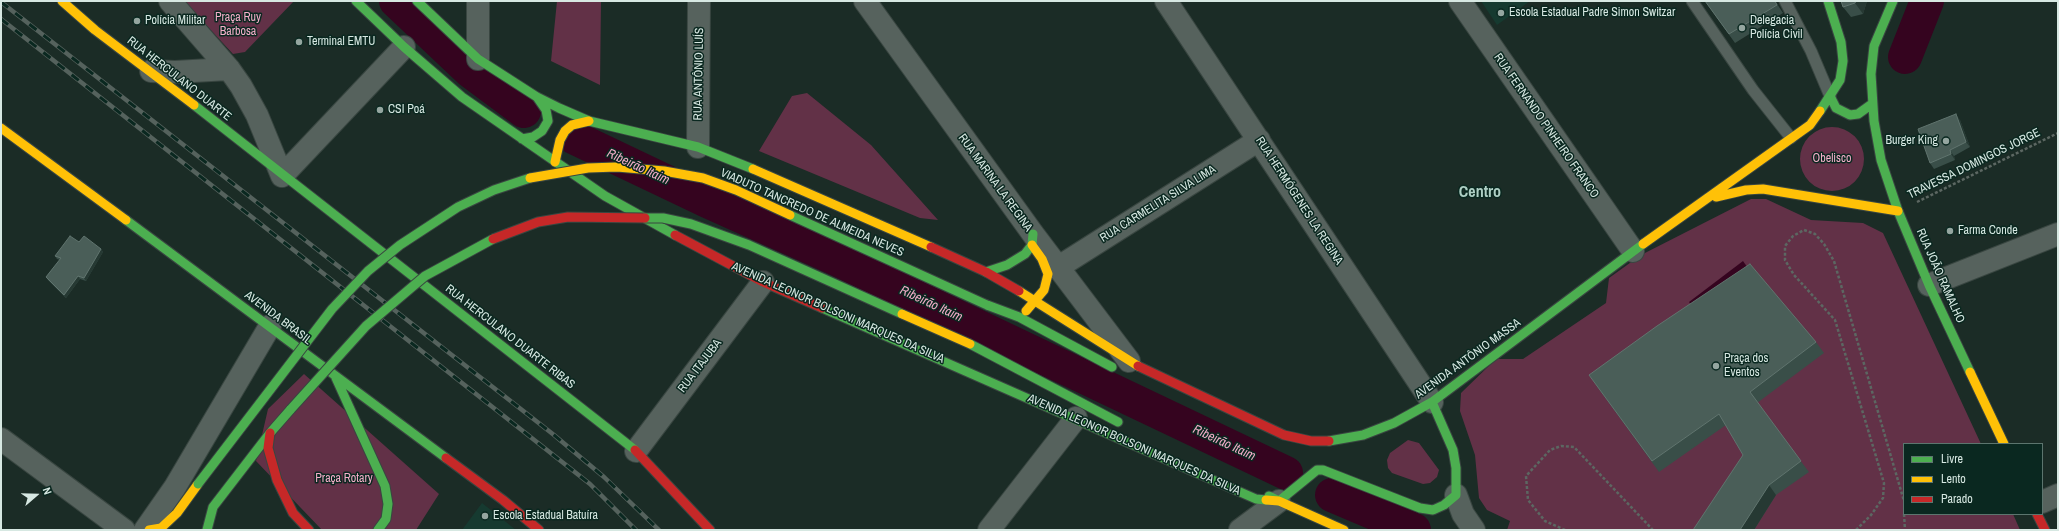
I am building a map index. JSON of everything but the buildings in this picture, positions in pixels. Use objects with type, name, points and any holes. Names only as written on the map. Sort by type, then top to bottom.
[{"type":"main road","name":"RUA HERCULANO DUARTE","points":[[62,1],[95,30],[151,71],[282,176]]},
{"type":"main road","name":"AVENIDA LEONOR BOLSONI MARQUES DA SILVA","points":[[356,1],[404,47],[462,97],[522,140],[605,196],[652,223],[763,282],[1076,418],[1256,499],[1280,501]]},
{"type":"main road","points":[[418,1],[478,59],[538,96],[589,121],[698,147],[735,161],[843,207],[986,272],[1036,300],[1109,350],[1124,366]]},
{"type":"main road","points":[[1828,1],[1842,42],[1843,61],[1840,80],[1830,96],[1836,108],[1850,115],[1858,114],[1872,104],[1871,74],[1874,46],[1893,1]]},
{"type":"main road","points":[[522,140],[533,137],[542,131],[548,121],[546,110],[538,96]]},
{"type":"main road","name":"AVENIDA ANTÔNIO MASSA","points":[[1124,366],[1284,435],[1311,442],[1323,442],[1363,435],[1394,423],[1432,402],[1633,251],[1810,125],[1830,96]]},
{"type":"main road","name":"RUA JOÃO RAMALHO","points":[[1872,104],[1881,160],[1898,211],[1929,285],[2004,443]]},
{"type":"main road","points":[[555,162],[560,140],[565,131],[572,125],[589,121]]},
{"type":"main road","name":"AVENIDA BRASIL","points":[[1,128],[270,326],[502,500],[539,530]]},
{"type":"main road","name":"VIADUTO TANCREDO DE ALMEIDA NEVES","points":[[149,530],[161,528],[178,513],[198,484],[332,309],[368,271],[400,246],[458,207],[494,190],[533,177],[588,168],[616,167],[664,171],[703,178],[736,190],[987,305],[1019,317]]},
{"type":"main road","name":"RUA HERCULANO DUARTE RIBAS","points":[[282,176],[636,451],[710,530]]},
{"type":"main road","name":"AVENIDA ANTÔNIO MASSA","points":[[1706,200],[1746,190],[1763,189],[1797,196],[1898,211]]},
{"type":"main road","name":"AVENIDA LEONOR BOLSONI MARQUES DA SILVA","points":[[270,433],[338,355],[366,326],[425,276],[498,236],[538,222],[568,217],[663,218],[697,226],[748,246],[970,344],[1124,425]]},
{"type":"main road","points":[[986,272],[1017,260],[1025,254],[1032,240]]},
{"type":"main road","points":[[1032,240],[1048,274],[1044,290],[1019,317],[1086,353],[1124,366]]},
{"type":"main road","points":[[1086,353],[1109,350]]},
{"type":"main road","points":[[336,376],[385,486],[388,504],[386,519],[378,530]]},
{"type":"main road","points":[[1280,501],[1298,488],[1317,470],[1323,470],[1420,508],[1433,510],[1444,505],[1456,495],[1457,483],[1453,450],[1432,402]]},
{"type":"main road","points":[[207,530],[213,507],[270,433]]},
{"type":"main road","points":[[270,433],[268,448],[277,480],[294,513],[310,530]]},
{"type":"main road","points":[[1291,446],[1302,447],[1323,442]]},
{"type":"main road","name":"AVENIDA LEONOR BOLSONI MARQUES DA SILVA","points":[[1208,467],[1344,530]]},
{"type":"main road","points":[[2038,515],[2045,530]]},
{"type":"street","points":[[170,1],[229,69],[249,100],[282,176],[404,47]]},
{"type":"street","points":[[478,1],[478,59]]},
{"type":"street","name":"RUA ANTÔNIO LUÍS","points":[[698,147],[700,1]]},
{"type":"street","name":"RUA MARINA LA REGINA","points":[[865,1],[1032,240],[1057,268],[1124,366]]},
{"type":"street","name":"RUA HERMÓGENES LA REGINA","points":[[1166,1],[1432,402]]},
{"type":"street","name":"RUA FERNANDO PINHEIRO FRANCO","points":[[1460,1],[1633,251]]},
{"type":"street","points":[[151,71],[175,72],[229,69]]},
{"type":"street","name":"RUA CARMELITA SILVA LIMA","points":[[1057,268],[1259,140]]},
{"type":"street","points":[[1929,285],[2058,234]]},
{"type":"street","name":"RUA ITAJUBA","points":[[636,451],[763,282]]},
{"type":"street","points":[[144,530],[176,487],[270,326]]},
{"type":"street","points":[[988,530],[1076,418]]},
{"type":"street","points":[[1,439],[124,530]]},
{"type":"street","points":[[1456,495],[1463,514],[1474,530]]},
{"type":"street","points":[[2043,502],[2058,495]]},
{"type":"street","points":[[1240,530],[1280,501]]},
{"type":"lane","points":[[1692,1],[1753,90],[1791,138]]},
{"type":"lane","points":[[1785,1],[1811,51],[1830,96]]},
{"type":"path","name":"TRAVESSA DOMINGOS JORGE","points":[[1898,211],[2058,133]]},
{"type":"path","points":[[1856,530],[1871,515],[1883,498],[1884,483],[1835,320],[1794,275],[1785,260],[1785,246],[1794,236],[1804,230],[1815,234],[1824,244],[1834,261],[1903,498]]},
{"type":"path","points":[[1565,530],[1545,521],[1528,500],[1526,476],[1550,450],[1561,446],[1574,447],[1653,530]]},
{"type":"path","points":[[1904,515],[1905,530]]},
{"type":"shaded area","name":"Escola Estadual Padre Simon Switzar","points":[[1481,1],[1530,1],[1497,25]]},
{"type":"shaded area","points":[[1743,261],[1750,271],[1694,309],[1689,302]]},
{"type":"shaded area","name":"Escola Estadual Batuíra","points":[[482,503],[516,530],[462,530]]},
{"type":"green space","name":"Praça Ruy Barbosa","points":[[184,1],[294,1],[245,52],[233,54]]},
{"type":"green space","points":[[557,1],[601,1],[600,85],[551,61]]},
{"type":"green space","points":[[807,93],[871,145],[938,220],[920,218],[759,151],[792,96]]},
{"type":"green space","name":"Obelisco","points":[[1826,127],[1838,127],[1855,136],[1862,147],[1864,159],[1862,171],[1855,182],[1838,191],[1826,191],[1814,186],[1805,177],[1800,165],[1800,153],[1805,141],[1814,132]]},
{"type":"green space","name":"Praça dos Eventos","points":[[1751,199],[1766,199],[1811,220],[1863,223],[1883,233],[1981,443],[1903,443],[1903,515],[2013,515],[2020,530],[1507,530],[1510,521],[1487,510],[1479,498],[1475,455],[1460,411],[1461,393],[1496,359],[1523,359],[1606,303],[1609,278],[1641,255]]},
{"type":"green space","name":"Praça Rotary","points":[[304,374],[439,494],[416,530],[322,530],[256,461],[268,409]]},
{"type":"green space","points":[[1408,440],[1419,443],[1439,470],[1437,477],[1430,483],[1423,484],[1392,473],[1388,468],[1387,460],[1390,453]]},
{"type":"waterway","name":"Ribeirão Itaim","points":[[396,1],[469,70],[524,111]]},
{"type":"waterway","points":[[1905,57],[1927,1]]},
{"type":"waterway","name":"Ribeirão Itaim","points":[[575,138],[705,200],[832,257],[1286,473]]},
{"type":"waterway","name":"Ribeirão Itaim","points":[[1332,495],[1414,530]]},
{"type":"railway","points":[[1,2],[554,435],[604,477],[659,530]]},
{"type":"railway","points":[[1,19],[590,484],[636,530]]},
{"type":"traffic: fast","points":[[356,1],[404,47],[462,97],[605,196],[675,235]]},
{"type":"traffic: fast","points":[[417,1],[478,59],[537,97],[589,121],[698,147],[753,169]]},
{"type":"traffic: fast","points":[[1820,111],[1840,80],[1843,61],[1841,42],[1828,1]]},
{"type":"traffic: fast","points":[[1893,1],[1874,46],[1871,74],[1874,121],[1881,160],[1898,211],[1929,285],[1970,372]]},
{"type":"traffic: fast","points":[[1830,96],[1836,108],[1850,115],[1858,114],[1872,104]]},
{"type":"traffic: fast","points":[[522,139],[533,137],[542,131],[548,121],[546,110],[537,97]]},
{"type":"traffic: fast","points":[[194,105],[635,450]]},
{"type":"traffic: fast","points":[[198,484],[332,309],[368,271],[400,245],[458,207],[494,190],[530,178]]},
{"type":"traffic: fast","points":[[790,215],[987,305]]},
{"type":"traffic: fast","points":[[645,218],[663,218],[691,224],[749,245],[902,314]]},
{"type":"traffic: fast","points":[[126,220],[446,458]]},
{"type":"traffic: fast","points":[[986,272],[1007,265],[1025,254],[1032,245],[1033,234]]},
{"type":"traffic: fast","points":[[291,409],[366,326],[425,276],[493,239]]},
{"type":"traffic: fast","points":[[1329,441],[1363,435],[1394,423],[1432,402],[1643,244]]},
{"type":"traffic: fast","points":[[987,305],[1019,317],[1112,367]]},
{"type":"traffic: fast","points":[[822,308],[1256,499],[1266,500]]},
{"type":"traffic: fast","points":[[970,344],[1118,422]]},
{"type":"traffic: fast","points":[[336,378],[385,486],[388,504],[386,519],[378,530]]},
{"type":"traffic: fast","points":[[1269,496],[1279,501],[1317,470],[1323,470],[1420,508],[1433,510],[1444,505],[1456,495],[1456,468],[1453,450],[1432,402]]},
{"type":"traffic: fast","points":[[207,530],[213,507],[270,433],[291,409]]},
{"type":"traffic: slow","points":[[62,1],[95,30],[194,105]]},
{"type":"traffic: slow","points":[[1643,244],[1810,125],[1820,111]]},
{"type":"traffic: slow","points":[[555,162],[560,140],[565,131],[572,125],[589,121]]},
{"type":"traffic: slow","points":[[1,128],[126,220]]},
{"type":"traffic: slow","points":[[530,178],[588,168],[617,167],[664,171],[703,178],[736,190],[790,215]]},
{"type":"traffic: slow","points":[[753,169],[931,247]]},
{"type":"traffic: slow","points":[[1716,197],[1746,190],[1763,189],[1898,211]]},
{"type":"traffic: slow","points":[[1026,311],[1044,290],[1048,274],[1042,259],[1032,245]]},
{"type":"traffic: slow","points":[[1019,291],[1138,366]]},
{"type":"traffic: slow","points":[[902,314],[970,344]]},
{"type":"traffic: slow","points":[[1970,372],[2004,443]]},
{"type":"traffic: slow","points":[[149,530],[161,528],[177,513],[198,484]]},
{"type":"traffic: slow","points":[[1266,500],[1279,501],[1344,530]]},
{"type":"traffic: jam","points":[[493,239],[538,222],[568,217],[645,218]]},
{"type":"traffic: jam","points":[[675,235],[763,282],[822,308]]},
{"type":"traffic: jam","points":[[931,247],[986,272],[1019,291]]},
{"type":"traffic: jam","points":[[1138,366],[1284,435],[1311,441],[1329,441]]},
{"type":"traffic: jam","points":[[270,433],[268,448],[277,480],[293,513],[309,530]]},
{"type":"traffic: jam","points":[[635,450],[710,530]]},
{"type":"traffic: jam","points":[[446,458],[503,500],[539,530]]},
{"type":"traffic: jam","points":[[2038,515],[2045,530]]},
{"type":"place","name":"Escola Estadual Padre Simon Switzar","points":[[1501,13]]},
{"type":"place","name":"Polícia Militar","points":[[137,21]]},
{"type":"place","name":"Delegacia Polícia Civil","points":[[1742,28]]},
{"type":"place","name":"Terminal EMTU","points":[[299,42]]},
{"type":"place","name":"CSI Poá","points":[[380,110]]},
{"type":"place","name":"Burger King","points":[[1946,141]]},
{"type":"place","name":"Farma Conde","points":[[1950,231]]},
{"type":"place","name":"Praça dos Eventos","points":[[1716,366]]},
{"type":"place","name":"Escola Estadual Batuíra","points":[[485,516]]},
{"type":"district","name":"Centro","points":[[1480,193]]}]
